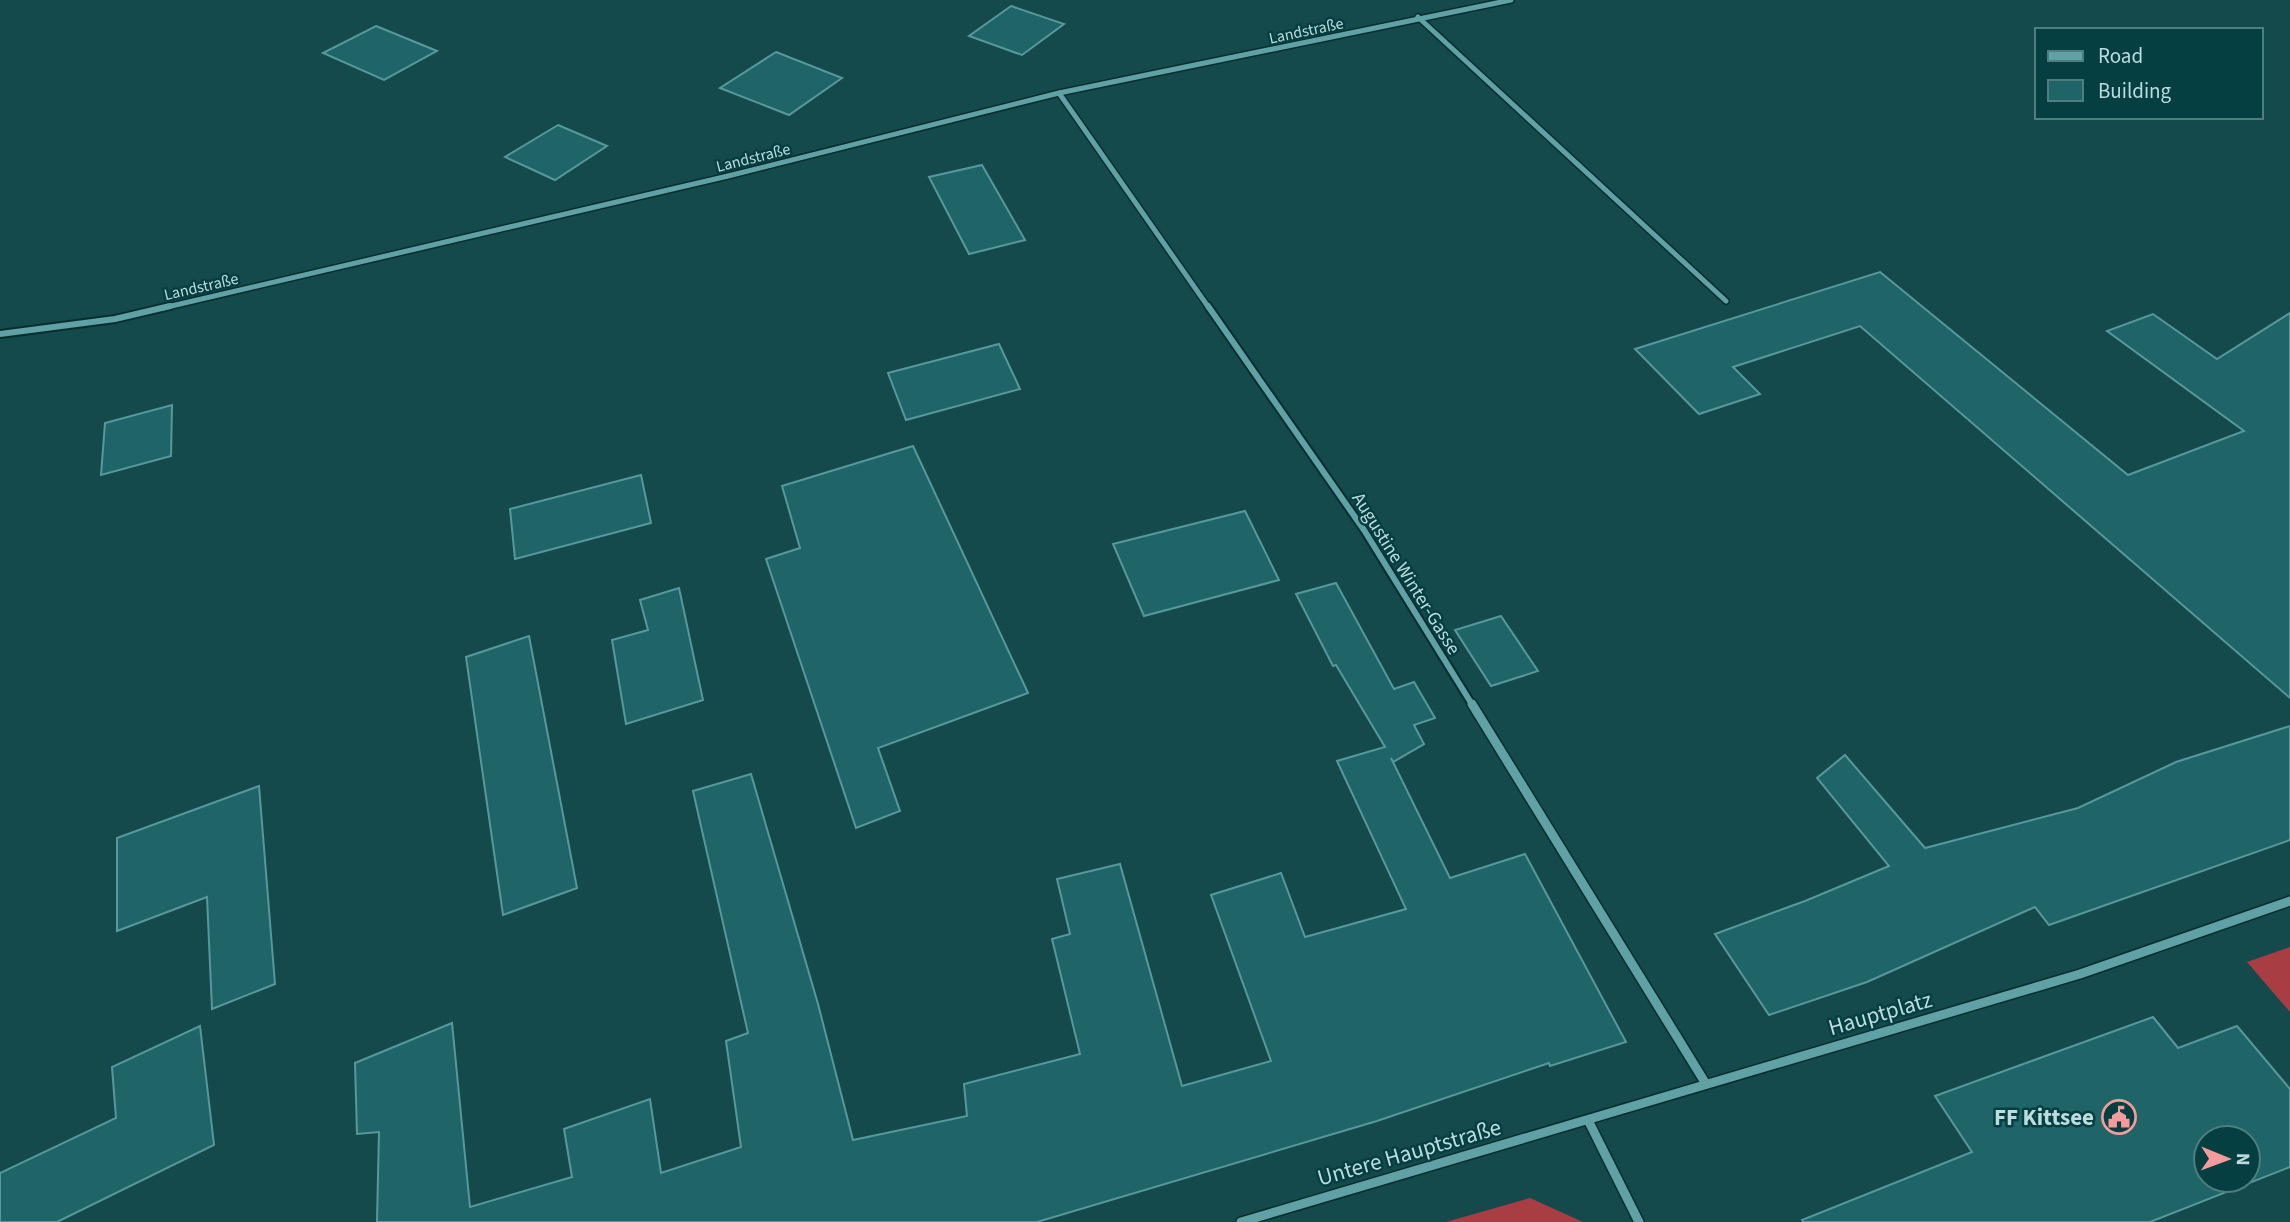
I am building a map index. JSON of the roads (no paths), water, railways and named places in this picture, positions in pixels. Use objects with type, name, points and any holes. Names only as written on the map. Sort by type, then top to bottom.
[{"type":"street","name":"Landstraße","points":[[0,334],[115,319],[727,176],[1059,93],[1511,0]]},
{"type":"street","points":[[1418,17],[1726,301]]},
{"type":"street","name":"Augustine Winter-Gasse","points":[[1059,93],[1364,530],[1706,1084]]},
{"type":"street","name":"Hauptplatz","points":[[1588,1120],[2080,974],[2290,901]]},
{"type":"street","points":[[1588,1120],[1639,1222]]},
{"type":"street","name":"Untere Hauptstraße","points":[[1241,1222],[1588,1120]]},
{"type":"place","name":"FF Kittsee","points":[[2119,1117]]}]
